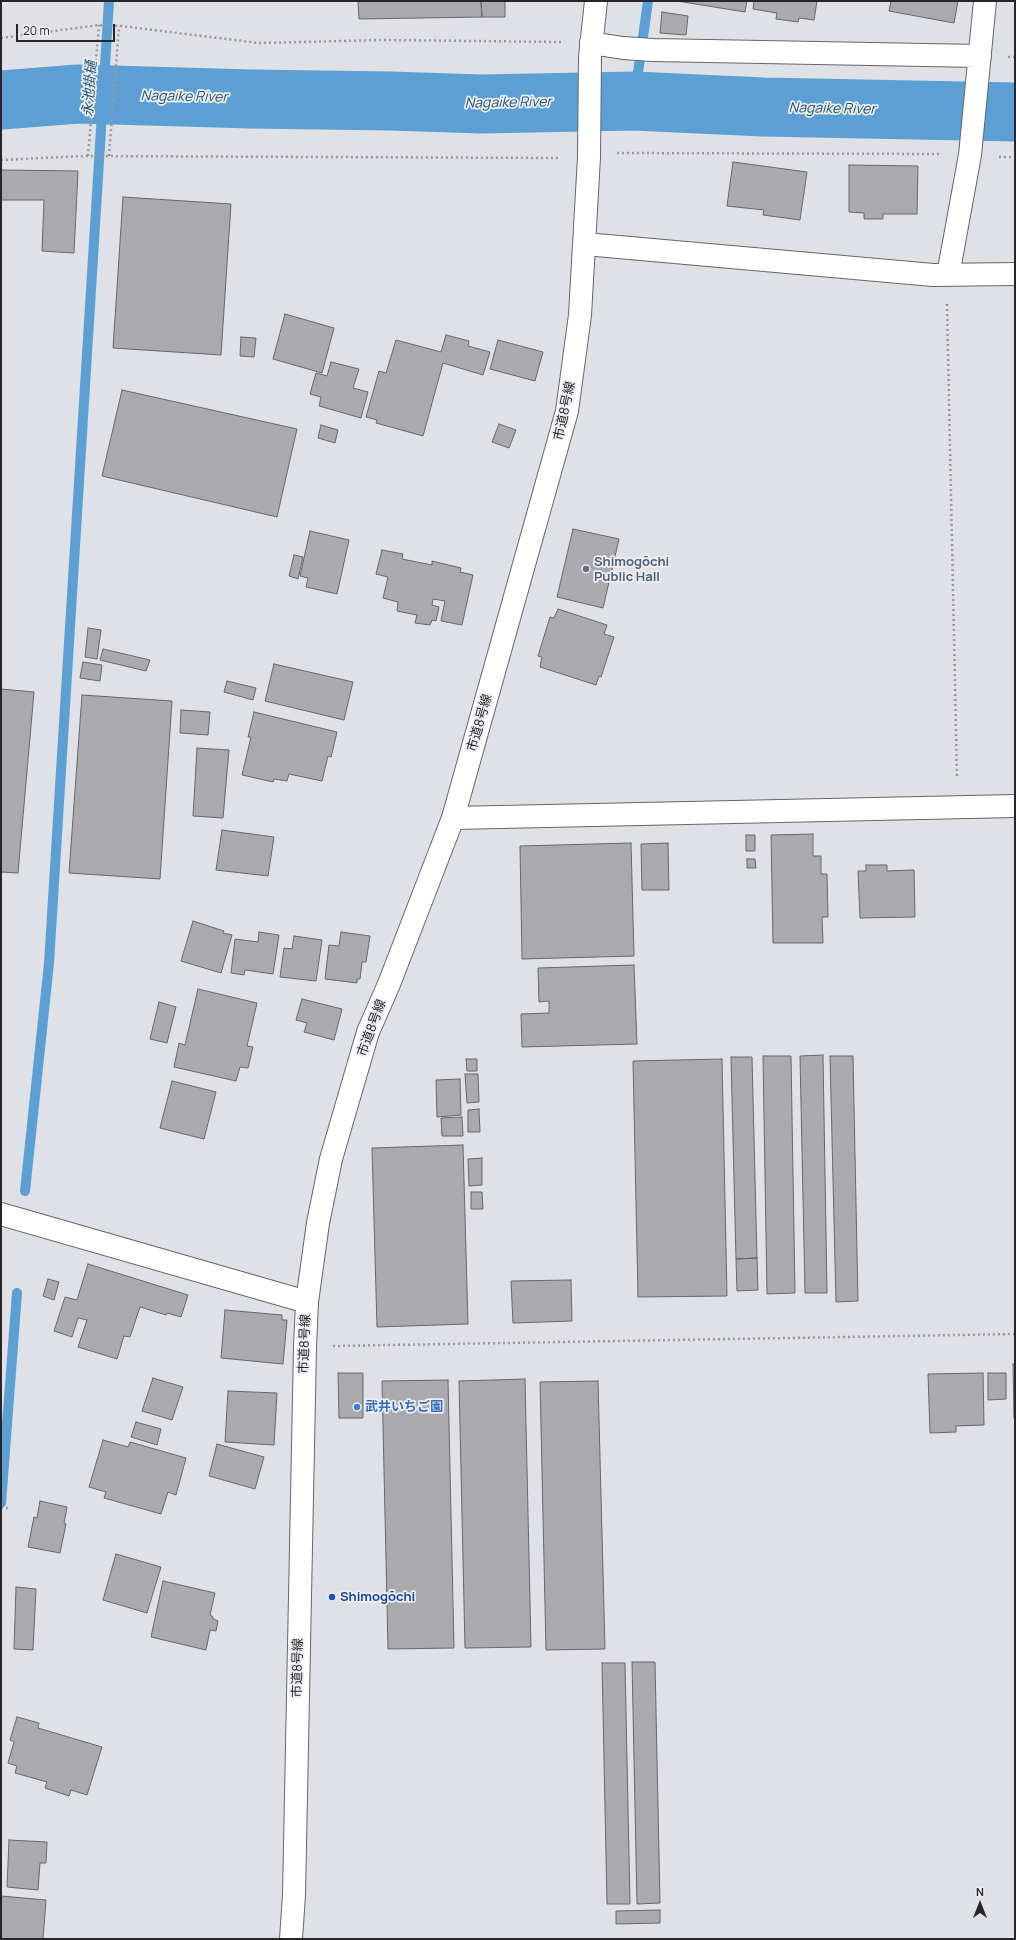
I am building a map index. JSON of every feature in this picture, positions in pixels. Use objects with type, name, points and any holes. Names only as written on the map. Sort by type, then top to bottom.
[{"type":"street","points":[[596,1],[591,50],[623,48],[979,59]]},
{"type":"street","points":[[948,275],[970,145],[985,1]]},
{"type":"street","name":"市道8号線","points":[[291,1939],[294,1895],[305,1347],[307,1302],[318,1223],[331,1159],[368,1032],[403,948],[453,818],[568,411],[580,315],[589,149],[591,50]]},
{"type":"street","points":[[584,244],[948,275],[1015,274]]},
{"type":"street","points":[[453,818],[1015,806]]},
{"type":"street","points":[[1,1214],[307,1302]]},
{"type":"path","points":[[1,38],[99,25],[120,26],[259,43],[384,40],[591,50]]},
{"type":"path","points":[[88,156],[99,25]]},
{"type":"path","points":[[109,156],[118,31],[120,26]]},
{"type":"path","points":[[1,160],[84,156],[589,149],[620,152],[925,154]]},
{"type":"path","points":[[948,275],[958,807]]},
{"type":"path","points":[[305,1347],[1015,1334]]},
{"type":"path","points":[[1,1508],[9,1508]]},
{"type":"building","points":[[358,1],[481,1],[482,17],[359,19]]},
{"type":"building","points":[[481,1],[505,1],[505,17],[482,17]]},
{"type":"building","points":[[677,1],[747,1],[745,12]]},
{"type":"building","points":[[754,1],[817,1],[814,20],[799,18],[798,22],[776,19],[777,13],[753,9]]},
{"type":"building","points":[[891,1],[958,1],[954,23],[889,11]]},
{"type":"building","points":[[662,12],[688,16],[686,35],[660,33]]},
{"type":"building","points":[[733,162],[807,172],[800,220],[763,215],[764,210],[727,206]]},
{"type":"building","points":[[849,165],[918,166],[917,214],[883,214],[883,219],[864,219],[864,213],[849,212]]},
{"type":"building","points":[[1,170],[78,171],[74,253],[42,251],[44,200],[1,200]]},
{"type":"building","points":[[123,197],[231,204],[221,355],[113,348]]},
{"type":"building","points":[[285,314],[334,328],[322,373],[273,359]]},
{"type":"building","points":[[446,335],[469,341],[468,346],[490,352],[483,375],[443,363],[423,436],[376,423],[377,420],[366,417],[379,371],[386,373],[396,340],[441,352]]},
{"type":"building","points":[[241,337],[256,338],[254,357],[240,356]]},
{"type":"building","points":[[498,340],[543,352],[535,381],[490,369]]},
{"type":"building","points":[[331,362],[359,369],[353,388],[368,392],[361,418],[319,406],[321,397],[310,394],[316,373],[327,376]]},
{"type":"building","points":[[122,390],[297,429],[277,517],[102,476]]},
{"type":"building","points":[[499,424],[516,430],[509,448],[492,442]]},
{"type":"building","points":[[321,425],[338,430],[335,443],[318,438]]},
{"type":"building","points":[[573,529],[619,539],[603,608],[557,597]]},
{"type":"building","points":[[310,531],[349,540],[337,594],[306,587],[308,578],[300,576]]},
{"type":"building","points":[[382,550],[403,554],[402,559],[432,565],[432,561],[461,568],[460,572],[473,575],[462,625],[441,621],[445,601],[433,599],[432,605],[439,607],[436,621],[432,620],[430,625],[415,623],[417,615],[397,611],[398,602],[383,598],[388,577],[376,574]]},
{"type":"building","points":[[294,555],[303,557],[298,579],[289,576]]},
{"type":"building","points":[[558,609],[607,625],[604,634],[614,637],[601,677],[599,676],[596,685],[540,667],[542,657],[538,656],[550,617],[554,618]]},
{"type":"building","points":[[88,628],[101,630],[97,659],[85,657]]},
{"type":"building","points":[[103,649],[150,660],[146,671],[100,660]]},
{"type":"building","points":[[83,662],[102,665],[100,681],[80,678]]},
{"type":"building","points":[[274,664],[353,682],[344,720],[265,701]]},
{"type":"building","points":[[227,681],[256,688],[253,700],[224,692]]},
{"type":"building","points":[[1,689],[34,692],[18,873],[1,872]]},
{"type":"building","points":[[82,695],[172,701],[160,879],[69,873]]},
{"type":"building","points":[[181,710],[210,712],[208,735],[180,733]]},
{"type":"building","points":[[254,712],[337,732],[331,757],[328,756],[322,781],[289,774],[287,781],[274,779],[273,782],[242,775],[251,737],[248,737]]},
{"type":"building","points":[[197,748],[229,750],[223,818],[193,816]]},
{"type":"building","points":[[222,830],[274,837],[268,876],[216,870]]},
{"type":"building","points":[[813,834],[813,856],[821,856],[821,874],[827,874],[828,917],[822,917],[823,943],[773,943],[771,835]]},
{"type":"building","points":[[746,835],[755,835],[755,851],[746,851]]},
{"type":"building","points":[[631,843],[634,956],[522,959],[520,846]]},
{"type":"building","points":[[668,843],[669,890],[642,890],[641,844]]},
{"type":"building","points":[[747,859],[755,859],[756,868],[747,868]]},
{"type":"building","points":[[866,865],[887,865],[887,871],[914,870],[915,917],[860,918],[858,871],[866,871]]},
{"type":"building","points":[[193,921],[232,935],[221,973],[181,961]]},
{"type":"building","points":[[259,932],[279,935],[273,974],[245,970],[244,975],[231,973],[235,939],[258,942]]},
{"type":"building","points":[[341,932],[370,936],[366,962],[362,962],[360,979],[357,979],[357,983],[325,979],[329,945],[339,946]]},
{"type":"building","points":[[294,936],[322,940],[316,981],[280,977],[284,948],[292,949]]},
{"type":"building","points":[[634,965],[637,1044],[522,1047],[521,1014],[549,1013],[549,1001],[539,1002],[538,968]]},
{"type":"building","points":[[198,989],[257,1003],[247,1046],[253,1047],[248,1068],[240,1067],[236,1081],[174,1067],[179,1043],[185,1045]]},
{"type":"building","points":[[302,999],[342,1009],[334,1040],[304,1032],[307,1023],[296,1020]]},
{"type":"building","points":[[159,1002],[176,1007],[167,1043],[150,1039]]},
{"type":"building","points":[[823,1055],[827,1293],[805,1293],[800,1056]]},
{"type":"building","points":[[763,1056],[791,1056],[795,1293],[767,1294]]},
{"type":"building","points":[[830,1056],[853,1056],[858,1301],[836,1302]]},
{"type":"building","points":[[731,1057],[752,1057],[757,1258],[736,1259]]},
{"type":"building","points":[[466,1059],[477,1059],[477,1071],[467,1071]]},
{"type":"building","points":[[722,1059],[727,1296],[638,1297],[633,1061]]},
{"type":"building","points":[[465,1074],[478,1074],[479,1102],[467,1103]]},
{"type":"building","points":[[460,1079],[461,1115],[437,1117],[436,1080]]},
{"type":"building","points":[[172,1081],[216,1092],[204,1139],[160,1128]]},
{"type":"building","points":[[479,1109],[480,1132],[468,1132],[468,1110]]},
{"type":"building","points":[[462,1117],[463,1136],[442,1136],[441,1118]]},
{"type":"building","points":[[463,1145],[468,1324],[377,1327],[372,1148]]},
{"type":"building","points":[[482,1158],[482,1185],[469,1186],[468,1159]]},
{"type":"building","points":[[471,1192],[482,1192],[483,1209],[471,1209]]},
{"type":"building","points":[[757,1258],[758,1290],[737,1291],[736,1259]]},
{"type":"building","points":[[88,1264],[188,1295],[181,1317],[167,1313],[166,1315],[140,1307],[130,1337],[124,1336],[117,1359],[78,1347],[87,1320],[78,1318],[72,1337],[54,1331],[65,1297],[77,1300]]},
{"type":"building","points":[[48,1279],[59,1282],[54,1300],[43,1296]]},
{"type":"building","points":[[571,1280],[572,1321],[513,1323],[511,1281]]},
{"type":"building","points":[[225,1310],[282,1315],[282,1320],[287,1320],[283,1364],[221,1358]]},
{"type":"building","points":[[1013,1364],[1015,1364],[1015,1419],[1014,1419]]},
{"type":"building","points":[[338,1373],[363,1373],[363,1418],[339,1418]]},
{"type":"building","points":[[983,1373],[984,1425],[956,1426],[956,1432],[930,1433],[928,1374]]},
{"type":"building","points":[[988,1373],[1006,1373],[1006,1399],[988,1400]]},
{"type":"building","points":[[153,1378],[183,1387],[172,1420],[142,1411]]},
{"type":"building","points":[[525,1379],[531,1647],[465,1648],[459,1381]]},
{"type":"building","points":[[448,1380],[454,1648],[388,1649],[382,1381]]},
{"type":"building","points":[[598,1381],[605,1649],[546,1650],[540,1382]]},
{"type":"building","points":[[228,1391],[277,1393],[274,1445],[225,1442]]},
{"type":"building","points":[[136,1422],[161,1429],[157,1445],[131,1437]]},
{"type":"building","points":[[103,1440],[128,1447],[130,1442],[186,1458],[176,1495],[168,1492],[161,1514],[104,1498],[106,1492],[89,1487]]},
{"type":"building","points":[[217,1444],[264,1457],[255,1489],[209,1476]]},
{"type":"building","points":[[40,1501],[67,1507],[64,1523],[66,1524],[60,1553],[28,1547],[34,1517],[37,1518]]},
{"type":"building","points":[[116,1554],[161,1567],[147,1613],[103,1600]]},
{"type":"building","points":[[163,1581],[215,1593],[210,1615],[213,1619],[218,1621],[216,1631],[210,1630],[206,1650],[151,1637]]},
{"type":"building","points":[[16,1587],[36,1589],[33,1650],[14,1649]]},
{"type":"building","points":[[632,1662],[655,1662],[660,1903],[637,1904]]},
{"type":"building","points":[[602,1663],[625,1663],[630,1904],[607,1904]]},
{"type":"building","points":[[17,1717],[39,1723],[38,1728],[102,1747],[87,1795],[71,1790],[69,1796],[45,1788],[47,1782],[15,1773],[17,1766],[8,1763],[14,1742],[10,1740]]},
{"type":"building","points":[[9,1840],[47,1842],[46,1863],[40,1863],[38,1890],[7,1887]]},
{"type":"building","points":[[1,1896],[46,1900],[43,1939],[1,1939]]},
{"type":"building","points":[[660,1910],[660,1923],[616,1924],[616,1911]]},
{"type":"waterway","name":"永池掛樋","points":[[25,1191],[49,963],[109,1]]},
{"type":"waterway","points":[[634,101],[648,1]]},
{"type":"waterway","name":"Nagaike River","points":[[1,100],[78,94],[482,104],[634,101],[763,107],[1015,112]]},
{"type":"waterway","points":[[1,1503],[17,1293]]},
{"type":"place","name":"Shimogōchi Public Hall","points":[[586,569]]},
{"type":"place","name":"武井いちご園","points":[[357,1407]]},
{"type":"place","name":"Shimogōchi","points":[[332,1597]]}]
